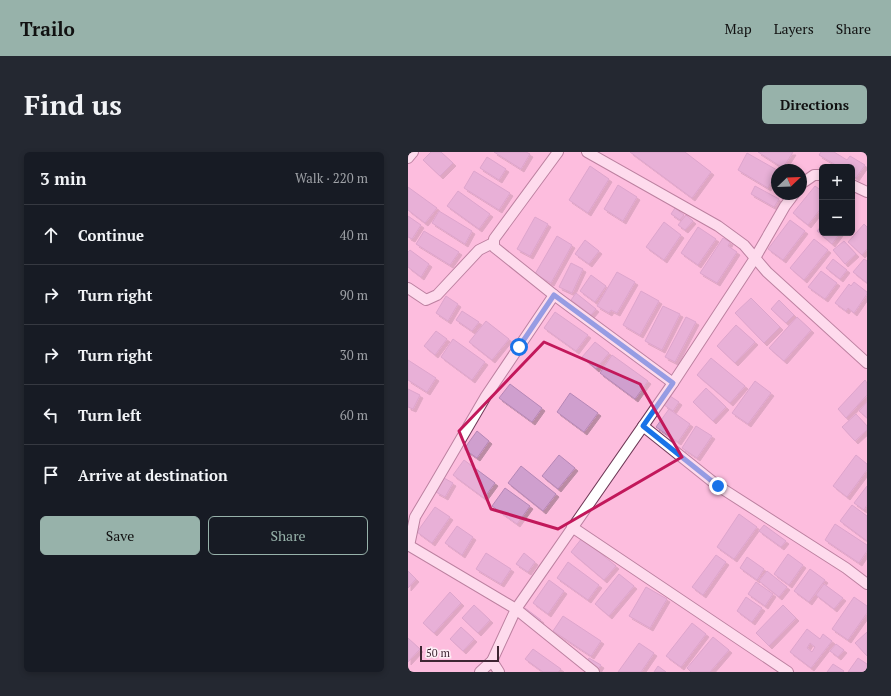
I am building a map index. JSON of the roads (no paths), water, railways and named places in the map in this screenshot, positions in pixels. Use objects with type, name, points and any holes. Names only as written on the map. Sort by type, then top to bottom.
[{"type":"street","points":[[408,158],[413,152]]},
{"type":"street","points":[[408,288],[426,300],[437,295],[479,250],[493,243],[494,239],[558,152]]},
{"type":"street","points":[[588,152],[718,226],[744,245],[767,272],[867,363]]},
{"type":"street","points":[[807,180],[814,175],[819,175]]},
{"type":"street","points":[[855,186],[867,191]]},
{"type":"street","points":[[480,672],[492,661],[516,609],[673,383],[755,258],[790,200]]},
{"type":"street","points":[[493,243],[494,247],[554,295],[673,383]]},
{"type":"street","points":[[554,295],[486,396],[416,517],[409,545],[516,609],[594,672]]},
{"type":"street","points":[[643,426],[718,486],[846,568],[867,584]]},
{"type":"street","points":[[572,527],[788,672]]},
{"type":"street","points":[[492,661],[499,672]]}]
